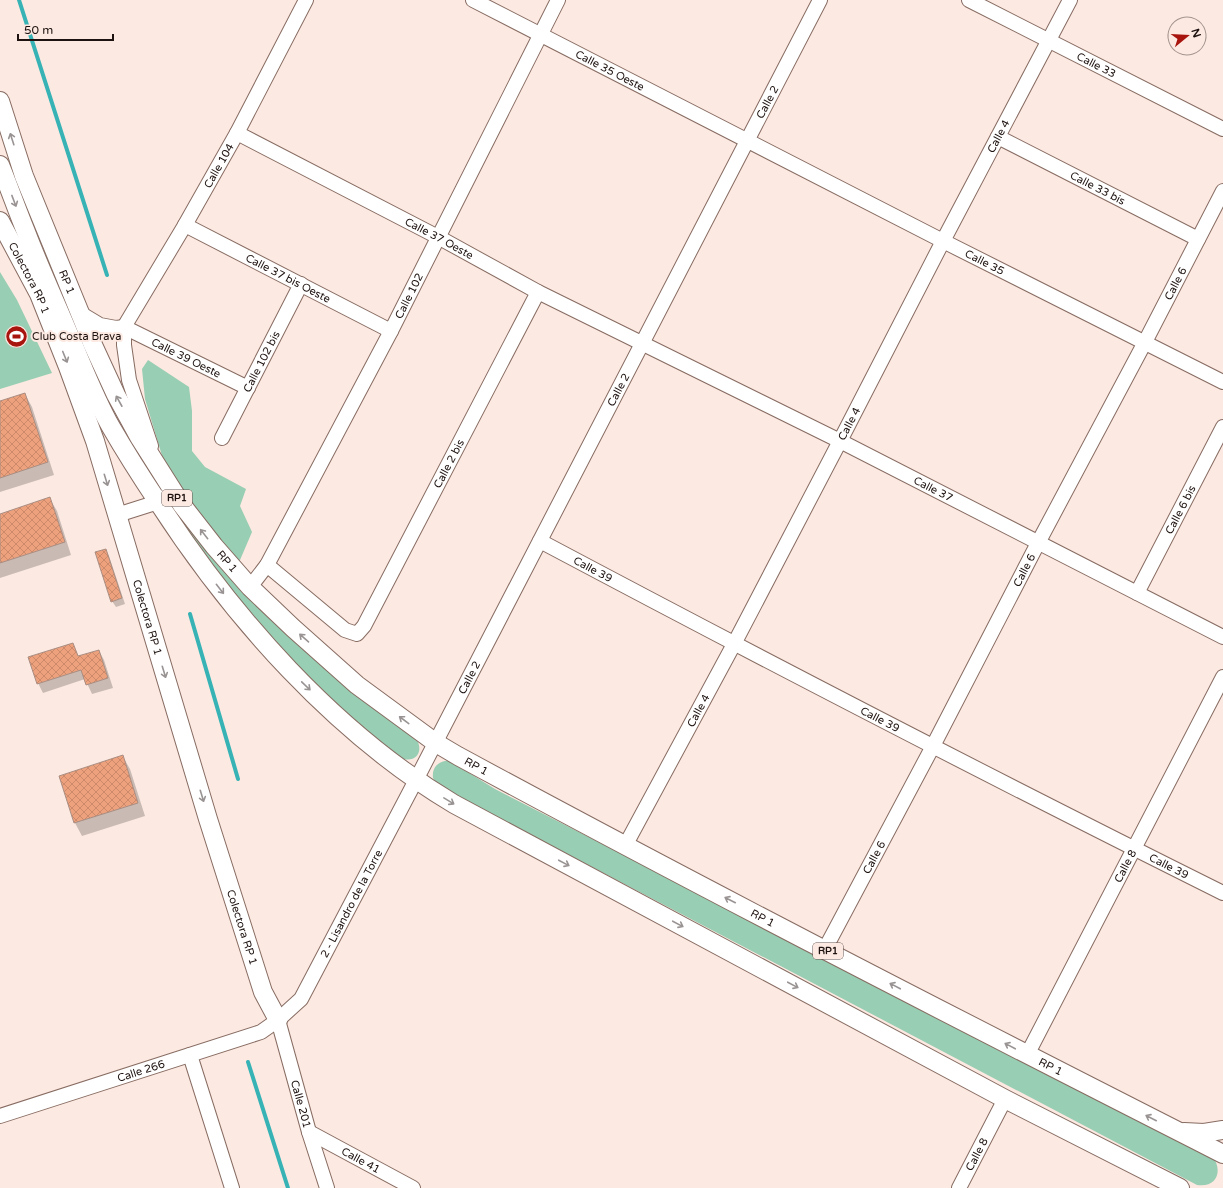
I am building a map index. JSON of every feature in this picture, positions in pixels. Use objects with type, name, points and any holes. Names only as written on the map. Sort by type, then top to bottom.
[{"type":"main road","name":"RP 1","points":[[0,101],[24,176],[93,345],[116,396],[139,437],[182,505],[214,546],[250,587],[357,685],[436,743],[625,846],[1027,1055],[1223,1154]]},
{"type":"main road","name":"RP 1","points":[[0,165],[26,234],[94,392],[110,426],[127,454],[180,535],[224,595],[272,651],[354,731],[416,780],[454,804],[1005,1099],[1180,1188]]},
{"type":"main road","name":"Colectora RP 1","points":[[0,221],[39,294],[95,441],[211,826],[263,992],[278,1020]]},
{"type":"main road","points":[[1179,1132],[1204,1133],[1223,1130]]},
{"type":"street","name":"Calle 104","points":[[124,327],[185,225],[237,133],[306,0]]},
{"type":"street","name":"Calle 35 Oeste","points":[[473,0],[747,141]]},
{"type":"street","name":"Calle 102","points":[[250,587],[267,565],[391,331],[558,0]]},
{"type":"street","name":"Calle 2","points":[[416,780],[820,0]]},
{"type":"street","name":"Calle 33","points":[[969,0],[1223,129]]},
{"type":"street","name":"Calle 4","points":[[625,846],[734,644],[1070,0]]},
{"type":"street","name":"Calle 37 Oeste","points":[[237,133],[438,237],[538,292],[642,344]]},
{"type":"street","name":"Calle 33 bis","points":[[998,137],[1198,239]]},
{"type":"street","name":"Calle 35","points":[[747,141],[1223,382]]},
{"type":"street","name":"Calle 6","points":[[825,949],[933,746],[1223,191]]},
{"type":"street","name":"Calle 37 bis Oeste","points":[[185,225],[391,331]]},
{"type":"street","name":"Calle 102 bis","points":[[222,438],[301,284]]},
{"type":"street","name":"Calle 2 bis","points":[[267,565],[345,630],[357,634],[364,626],[538,292]]},
{"type":"street","points":[[80,313],[100,325],[116,328],[124,327],[124,345],[129,380],[162,474]]},
{"type":"street","name":"Calle 39 Oeste","points":[[124,327],[248,388]]},
{"type":"street","name":"Calle 37","points":[[642,344],[840,441],[1223,637]]},
{"type":"street","name":"Calle 6 bis","points":[[1137,592],[1223,426]]},
{"type":"street","points":[[117,515],[158,502],[172,490]]},
{"type":"street","name":"Calle 39","points":[[540,541],[734,644],[1135,849],[1223,892]]},
{"type":"street","name":"Calle 8","points":[[1027,1055],[1223,677]]},
{"type":"street","name":"2 - Lisandro de la Torre","points":[[278,1020],[301,999],[416,780]]},
{"type":"street","name":"Calle 266","points":[[0,1116],[261,1032],[278,1020]]},
{"type":"street","name":"Calle 201","points":[[278,1020],[309,1132],[327,1188]]},
{"type":"street","points":[[190,1055],[232,1188]]},
{"type":"street","name":"Calle 8","points":[[959,1188],[1005,1099]]},
{"type":"street","name":"Calle 41","points":[[309,1132],[413,1188]]},
{"type":"green space","name":"Club Costa Brava","points":[[0,272],[17,300],[52,373],[0,389]]},
{"type":"green space","points":[[148,360],[189,387],[192,411],[192,451],[205,467],[246,489],[240,506],[252,532],[237,567],[186,500],[163,459],[145,399],[142,369]]},
{"type":"green space","points":[[143,448],[318,659],[418,742],[419,751],[416,757],[413,759],[401,758],[347,714],[278,646],[232,592],[182,526],[138,451]]},
{"type":"green space","points":[[445,761],[453,763],[495,789],[1212,1156],[1218,1172],[1214,1181],[1210,1184],[1197,1185],[438,786],[433,778],[433,772],[437,765]]},
{"type":"building","points":[[25,393],[48,462],[0,478],[0,401]]},
{"type":"building","points":[[50,497],[65,542],[0,563],[0,514]]},
{"type":"building","points":[[106,549],[122,598],[111,602],[95,552]]},
{"type":"building","points":[[73,643],[78,656],[99,650],[108,678],[86,685],[81,670],[37,684],[28,657]]},
{"type":"building","points":[[123,755],[138,803],[74,823],[59,776]]},
{"type":"waterway","points":[[19,0],[107,275]]},
{"type":"waterway","points":[[190,614],[238,779]]},
{"type":"waterway","points":[[248,1062],[288,1188]]},
{"type":"place","name":"Club Costa Brava","points":[[17,336]]}]
